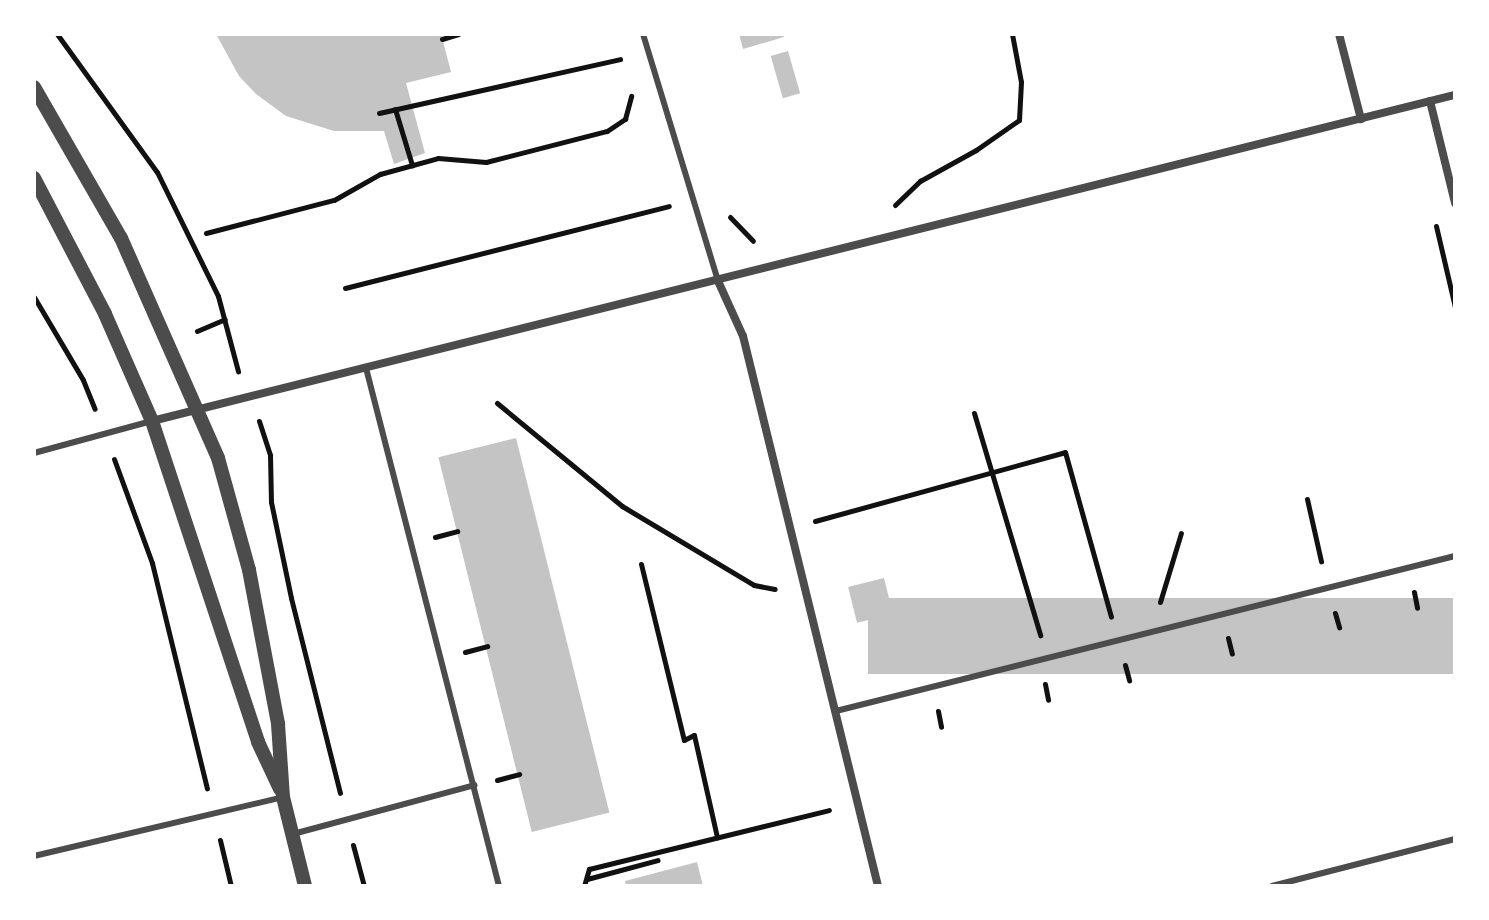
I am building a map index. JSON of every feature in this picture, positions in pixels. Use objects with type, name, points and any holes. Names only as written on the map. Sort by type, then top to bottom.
[{"type":"street","points":[[1339,34],[1361,119]]},
{"type":"street","points":[[34,87],[121,238],[218,458],[249,570],[278,724],[283,797]]},
{"type":"street","points":[[152,421],[1455,95]]},
{"type":"street","points":[[1430,101],[1455,203]]},
{"type":"street","points":[[34,178],[105,314],[152,421],[258,742],[283,797],[305,886]]},
{"type":"street","points":[[718,281],[743,336],[878,886]]},
{"type":"lane","points":[[643,34],[718,281]]},
{"type":"lane","points":[[366,368],[499,886]]},
{"type":"lane","points":[[34,453],[152,421]]},
{"type":"lane","points":[[836,711],[1455,556]]},
{"type":"lane","points":[[293,834],[474,785]]},
{"type":"lane","points":[[34,856],[283,797]]},
{"type":"lane","points":[[1272,886],[1455,839]]},
{"type":"path","points":[[57,34],[157,172],[200,256],[225,319],[239,374]]},
{"type":"path","points":[[442,39],[458,34]]},
{"type":"path","points":[[871,243],[893,206],[920,181],[989,142],[1019,120],[1021,82],[1012,34]]},
{"type":"path","points":[[616,46],[624,70]]},
{"type":"path","points":[[379,113],[620,59]]},
{"type":"path","points":[[206,233],[334,200],[374,177],[412,165],[446,157],[486,162],[607,131],[625,119],[630,91]]},
{"type":"path","points":[[395,109],[412,165]]},
{"type":"path","points":[[345,288],[694,200]]},
{"type":"path","points":[[1433,212],[1455,307]]},
{"type":"path","points":[[34,297],[83,380],[96,412]]},
{"type":"path","points":[[201,329],[225,319]]},
{"type":"path","points":[[497,403],[622,506],[754,585],[807,596]]},
{"type":"path","points":[[974,413],[1041,639],[1048,700]]},
{"type":"path","points":[[261,426],[270,455],[271,502],[288,584],[364,886]]},
{"type":"path","points":[[111,451],[152,563],[231,886]]},
{"type":"path","points":[[806,523],[1065,452],[1129,680]]},
{"type":"path","points":[[1157,630],[1156,617],[1181,533]]},
{"type":"path","points":[[641,564],[684,740],[694,735],[717,837]]},
{"type":"path","points":[[658,860],[586,882],[589,869],[858,803]]},
{"type":"building","points":[[216,34],[441,34],[451,72],[406,83],[425,153],[394,164],[384,131],[334,131],[286,116],[256,94],[239,76]]},
{"type":"building","points":[[739,34],[783,34],[784,37],[743,49]]},
{"type":"building","points":[[788,51],[800,93],[783,98],[771,56]]},
{"type":"building","points":[[516,438],[609,813],[532,832],[438,457]]},
{"type":"building","points":[[884,578],[893,614],[857,623],[848,587]]},
{"type":"building","points":[[868,598],[1455,598],[1455,674],[868,674]]},
{"type":"building","points":[[697,862],[703,886],[626,886],[625,881]]}]
